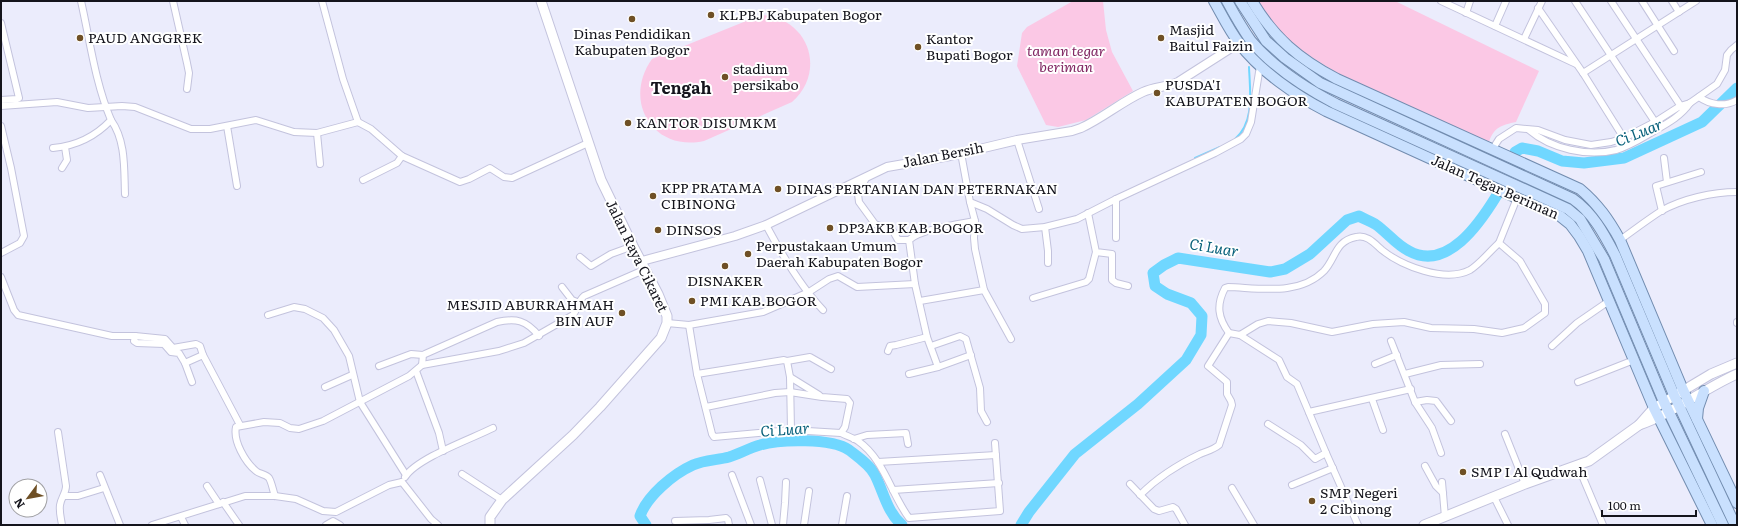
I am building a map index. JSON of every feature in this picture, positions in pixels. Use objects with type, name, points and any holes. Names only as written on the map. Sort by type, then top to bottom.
[{"type":"main road","name":"Jalan Raya Cikaret","points":[[490,525],[490,517],[502,500],[573,435],[600,407],[661,338],[667,323],[664,308],[601,180],[540,1]]},
{"type":"main road","name":"Jalan Tegar Beriman","points":[[1214,1],[1239,43],[1260,66],[1310,103],[1517,198],[1560,216],[1570,224],[1588,251],[1654,408],[1712,525]]},
{"type":"main road","name":"Jalan Tegar Beriman","points":[[1226,1],[1251,40],[1278,66],[1300,83],[1321,96],[1568,209],[1580,219],[1604,259],[1668,412],[1723,525]]},
{"type":"main road","name":"Jalan Tegar Beriman","points":[[1240,1],[1266,41],[1285,58],[1320,83],[1479,155],[1573,199],[1583,206],[1604,235],[1614,255],[1678,406],[1736,525]]},
{"type":"main road","points":[[1252,1],[1273,32],[1294,52],[1314,67],[1337,79],[1580,189],[1595,202],[1607,218],[1620,240],[1682,390],[1737,503]]},
{"type":"main road","points":[[1371,107],[1381,99]]},
{"type":"main road","points":[[1369,130],[1383,125]]},
{"type":"main road","points":[[1473,166],[1479,155]]},
{"type":"main road","points":[[1424,525],[1525,484],[1578,466],[1606,450],[1639,425],[1654,408],[1674,395],[1714,372],[1737,363]]},
{"type":"main road","points":[[1639,425],[1659,418],[1704,390],[1737,374]]},
{"type":"main road","points":[[1697,420],[1700,400],[1704,390]]},
{"type":"street","points":[[82,1],[96,71],[105,106],[118,133],[123,154],[125,194]]},
{"type":"street","points":[[173,1],[189,73],[187,89]]},
{"type":"street","points":[[322,1],[342,79],[358,122],[371,129],[402,156],[460,182],[490,168],[504,177],[512,178],[588,143]]},
{"type":"street","points":[[1441,1],[1577,64]]},
{"type":"street","points":[[1466,13],[1470,1]]},
{"type":"street","points":[[1495,26],[1506,1]]},
{"type":"street","points":[[1524,39],[1542,1]]},
{"type":"street","points":[[1538,8],[1549,1]]},
{"type":"street","points":[[1576,1],[1659,128]]},
{"type":"street","points":[[1611,1],[1684,112]]},
{"type":"street","points":[[1642,1],[1674,51]]},
{"type":"street","points":[[1672,1],[1679,12]]},
{"type":"street","points":[[1583,73],[1696,1]]},
{"type":"street","points":[[1538,8],[1583,73],[1628,145]]},
{"type":"street","points":[[1,23],[20,98],[1,100]]},
{"type":"street","name":"Jalan Bersih","points":[[644,265],[766,225],[887,167],[1081,128],[1143,92],[1178,82],[1239,43]]},
{"type":"street","points":[[1492,150],[1499,139],[1516,128],[1538,130],[1565,140],[1591,145],[1611,142],[1624,138],[1655,122],[1680,106],[1690,103],[1717,84],[1725,70],[1727,56],[1737,45]]},
{"type":"street","points":[[969,198],[1022,229],[1044,227],[1071,221],[1215,153],[1241,139],[1246,134],[1251,122],[1260,66]]},
{"type":"street","points":[[1699,97],[1715,104],[1734,102]]},
{"type":"street","points":[[1,106],[57,102],[88,108],[105,106],[136,107],[192,128],[210,129],[256,120],[294,132],[318,133],[358,122]]},
{"type":"street","points":[[1529,130],[1541,140],[1564,148],[1599,152],[1614,150],[1628,145],[1659,128],[1684,112],[1690,103]]},
{"type":"street","points":[[53,148],[65,147],[80,143],[103,128],[111,120]]},
{"type":"street","points":[[1,126],[24,236],[20,243],[1,253]]},
{"type":"street","points":[[227,126],[237,186]]},
{"type":"street","points":[[318,133],[320,164]]},
{"type":"street","points":[[1017,140],[1039,209]]},
{"type":"street","points":[[62,168],[67,160],[65,147]]},
{"type":"street","points":[[962,153],[969,198],[975,220],[974,244],[984,290],[1011,339]]},
{"type":"street","points":[[363,180],[397,163],[402,156]]},
{"type":"street","points":[[1664,158],[1667,182]]},
{"type":"street","points":[[1662,211],[1655,188],[1657,185],[1701,172]]},
{"type":"street","points":[[866,178],[858,194],[859,202],[875,224],[892,231],[898,240],[910,240],[915,236],[975,220]]},
{"type":"street","points":[[1620,240],[1662,211],[1705,196],[1737,192]]},
{"type":"street","points":[[1358,525],[1297,384],[1287,377],[1279,360],[1240,335],[1229,333],[1225,327],[1218,308],[1219,299],[1225,288],[1228,286],[1281,290],[1304,284],[1324,270],[1338,247],[1356,237],[1368,238],[1401,263],[1438,275],[1464,272],[1471,269],[1499,243],[1517,198]]},
{"type":"street","points":[[1116,199],[1116,238]]},
{"type":"street","points":[[1033,298],[1086,282],[1096,252],[1088,213]]},
{"type":"street","points":[[766,225],[783,258],[809,292],[811,298],[823,310]]},
{"type":"street","points":[[1044,227],[1048,251],[1048,263]]},
{"type":"street","points":[[910,240],[915,284],[927,336],[938,367]]},
{"type":"street","points":[[1240,335],[1258,324],[1268,321],[1291,323],[1332,332],[1390,322],[1404,322],[1431,328],[1474,329],[1502,333],[1524,328],[1545,313],[1545,304],[1520,261],[1499,243]]},
{"type":"street","points":[[580,257],[591,266],[611,254],[633,246]]},
{"type":"street","points":[[1096,252],[1112,254],[1112,280],[1116,283],[1128,286]]},
{"type":"street","points":[[275,496],[270,479],[267,476],[256,472],[240,450],[234,433],[236,427],[240,425],[264,422],[280,423],[290,428],[299,429],[323,422],[416,371],[422,365],[499,351],[524,343],[539,336],[573,315],[578,309],[579,302],[584,296],[644,265]]},
{"type":"street","points":[[667,323],[689,325],[763,312],[809,292],[829,279],[838,276],[857,287],[915,284]]},
{"type":"street","points":[[1,277],[14,310],[18,316],[112,336],[135,336],[165,339],[173,348],[196,344],[200,346],[203,355],[240,425]]},
{"type":"street","points":[[562,288],[572,300],[579,302]]},
{"type":"street","points":[[920,301],[984,290]]},
{"type":"street","points":[[1552,346],[1577,323],[1609,301]]},
{"type":"street","points":[[268,315],[294,307],[305,309],[323,318],[334,330],[349,356],[352,374],[360,402],[406,475]]},
{"type":"street","points":[[379,366],[411,354],[423,355],[497,322],[509,319],[520,321],[532,327],[539,336]]},
{"type":"street","points":[[689,325],[697,374],[714,437],[792,430],[841,433],[858,441],[878,462],[899,504],[909,518],[1000,511],[995,443]]},
{"type":"street","points":[[1140,495],[1169,472],[1219,445],[1232,405],[1227,394],[1227,382],[1208,366],[1229,333]]},
{"type":"street","points":[[135,336],[134,341],[137,343],[164,344],[172,352],[179,353],[185,363],[192,382]]},
{"type":"street","points":[[888,350],[889,346],[927,336]]},
{"type":"street","points":[[931,346],[960,336],[966,339],[980,388],[981,411],[987,422]]},
{"type":"street","points":[[1391,341],[1415,402],[1432,428],[1441,453]]},
{"type":"street","points":[[185,363],[203,355]]},
{"type":"street","points":[[422,365],[423,355]]},
{"type":"street","points":[[909,374],[938,367],[971,355]]},
{"type":"street","points":[[1374,364],[1397,355]]},
{"type":"street","points":[[697,374],[810,357],[831,369]]},
{"type":"street","points":[[1578,382],[1634,360]]},
{"type":"street","points":[[787,361],[790,377],[792,430]]},
{"type":"street","points":[[1405,374],[1441,365],[1480,364]]},
{"type":"street","points":[[416,371],[439,433],[443,452]]},
{"type":"street","points":[[325,387],[352,374]]},
{"type":"street","points":[[790,377],[822,397]]},
{"type":"street","points":[[1309,412],[1411,389]]},
{"type":"street","points":[[706,407],[775,393],[790,392],[849,400],[850,406],[845,427],[841,433]]},
{"type":"street","points":[[1372,399],[1384,430]]},
{"type":"street","points":[[1415,402],[1427,400],[1436,401],[1451,421]]},
{"type":"street","points":[[1268,424],[1301,445],[1315,459],[1326,453]]},
{"type":"street","points":[[152,525],[245,496],[275,496],[296,499],[324,511],[336,512],[389,485],[402,482],[406,475],[420,464],[493,428]]},
{"type":"street","points":[[58,432],[66,490],[60,504],[62,525]]},
{"type":"street","points":[[854,439],[867,435],[906,433],[908,444]]},
{"type":"street","points":[[1505,434],[1525,484]]},
{"type":"street","points":[[878,462],[996,454]]},
{"type":"street","points":[[1425,466],[1436,486],[1443,493]]},
{"type":"street","points":[[1578,466],[1603,525]]},
{"type":"street","points":[[1292,485],[1333,468]]},
{"type":"street","points":[[462,474],[502,500]]},
{"type":"street","points":[[100,475],[120,525]]},
{"type":"street","points":[[732,475],[751,525]]},
{"type":"street","points":[[760,480],[772,525]]},
{"type":"street","points":[[402,482],[431,519],[438,525]]},
{"type":"street","points":[[783,525],[786,482]]},
{"type":"street","points":[[1442,482],[1445,517]]},
{"type":"street","points":[[893,490],[999,483]]},
{"type":"street","points":[[1130,484],[1154,509],[1159,512],[1173,507],[1176,509],[1185,525]]},
{"type":"street","points":[[208,486],[239,525]]},
{"type":"street","points":[[64,496],[78,496],[104,488]]},
{"type":"street","points":[[1232,488],[1254,525]]},
{"type":"street","points":[[804,525],[809,491]]},
{"type":"street","points":[[842,525],[847,496]]},
{"type":"street","points":[[1494,497],[1508,525]]},
{"type":"street","points":[[181,517],[184,525]]},
{"type":"street","points":[[675,521],[726,518],[729,525]]},
{"type":"street","points":[[326,525],[333,521],[340,525]]},
{"type":"green space","name":"taman tegar beriman","points":[[1073,1],[1103,1],[1106,30],[1112,52],[1133,91],[1086,120],[1058,127],[1046,125],[1017,66],[1022,33],[1027,27]]},
{"type":"green space","points":[[1258,1],[1395,1],[1539,71],[1516,122],[1507,124],[1496,130],[1489,142],[1345,78],[1294,46],[1269,21]]},
{"type":"green space","name":"stadium persikabo","points":[[761,15],[777,18],[790,25],[801,35],[807,47],[810,61],[809,75],[803,89],[792,102],[704,141],[686,142],[670,139],[657,131],[648,120],[642,106],[640,91],[644,75],[652,59]]},
{"type":"waterway","points":[[1235,139],[1246,124],[1250,106],[1249,67]]},
{"type":"waterway","name":"Ci Luar","points":[[1515,152],[1522,148],[1538,151],[1562,161],[1584,163],[1624,158],[1702,122],[1737,88]]},
{"type":"waterway","points":[[1195,158],[1220,147]]},
{"type":"waterway","name":"Ci Luar","points":[[1021,525],[1029,512],[1075,454],[1138,404],[1186,360],[1201,335],[1202,316],[1191,303],[1167,294],[1155,286],[1153,273],[1164,265],[1178,258],[1270,272],[1285,269],[1310,254],[1347,220],[1359,216],[1375,224],[1409,251],[1423,256],[1436,255],[1449,250],[1472,231],[1497,195]]},
{"type":"waterway","name":"Ci Luar","points":[[646,525],[640,516],[643,508],[662,486],[685,469],[702,462],[729,457],[760,445],[792,441],[831,443],[849,450],[864,461],[873,471],[889,508],[902,525]]},
{"type":"place","name":"KLPBJ Kabupaten Bogor","points":[[711,15]]},
{"type":"place","name":"Dinas Pendidikan Kabupaten Bogor","points":[[632,19]]},
{"type":"place","name":"PAUD ANGGREK","points":[[80,38]]},
{"type":"place","name":"Masjid Baitul Faizin","points":[[1161,38]]},
{"type":"place","name":"Kantor Bupati Bogor","points":[[918,47]]},
{"type":"place","name":"stadium persikabo","points":[[725,77]]},
{"type":"place","name":"PUSDA'I KABUPATEN BOGOR","points":[[1157,93]]},
{"type":"place","name":"KANTOR DISUMKM","points":[[628,123]]},
{"type":"place","name":"DINAS PERTANIAN DAN PETERNAKAN","points":[[778,189]]},
{"type":"place","name":"KPP PRATAMA CIBINONG","points":[[653,196]]},
{"type":"place","name":"DP3AKB KAB.BOGOR","points":[[830,228]]},
{"type":"place","name":"DINSOS","points":[[658,230]]},
{"type":"place","name":"Perpustakaan Umum Daerah Kabupaten Bogor","points":[[748,254]]},
{"type":"place","name":"DISNAKER","points":[[725,266]]},
{"type":"place","name":"PMI KAB.BOGOR","points":[[692,301]]},
{"type":"place","name":"MESJID ABURRAHMAH BIN AUF","points":[[622,313]]},
{"type":"place","name":"SMP I Al Qudwah","points":[[1463,472]]},
{"type":"place","name":"SMP Negeri 2 Cibinong","points":[[1312,501]]},
{"type":"district","name":"Tengah","points":[[681,88]]}]
